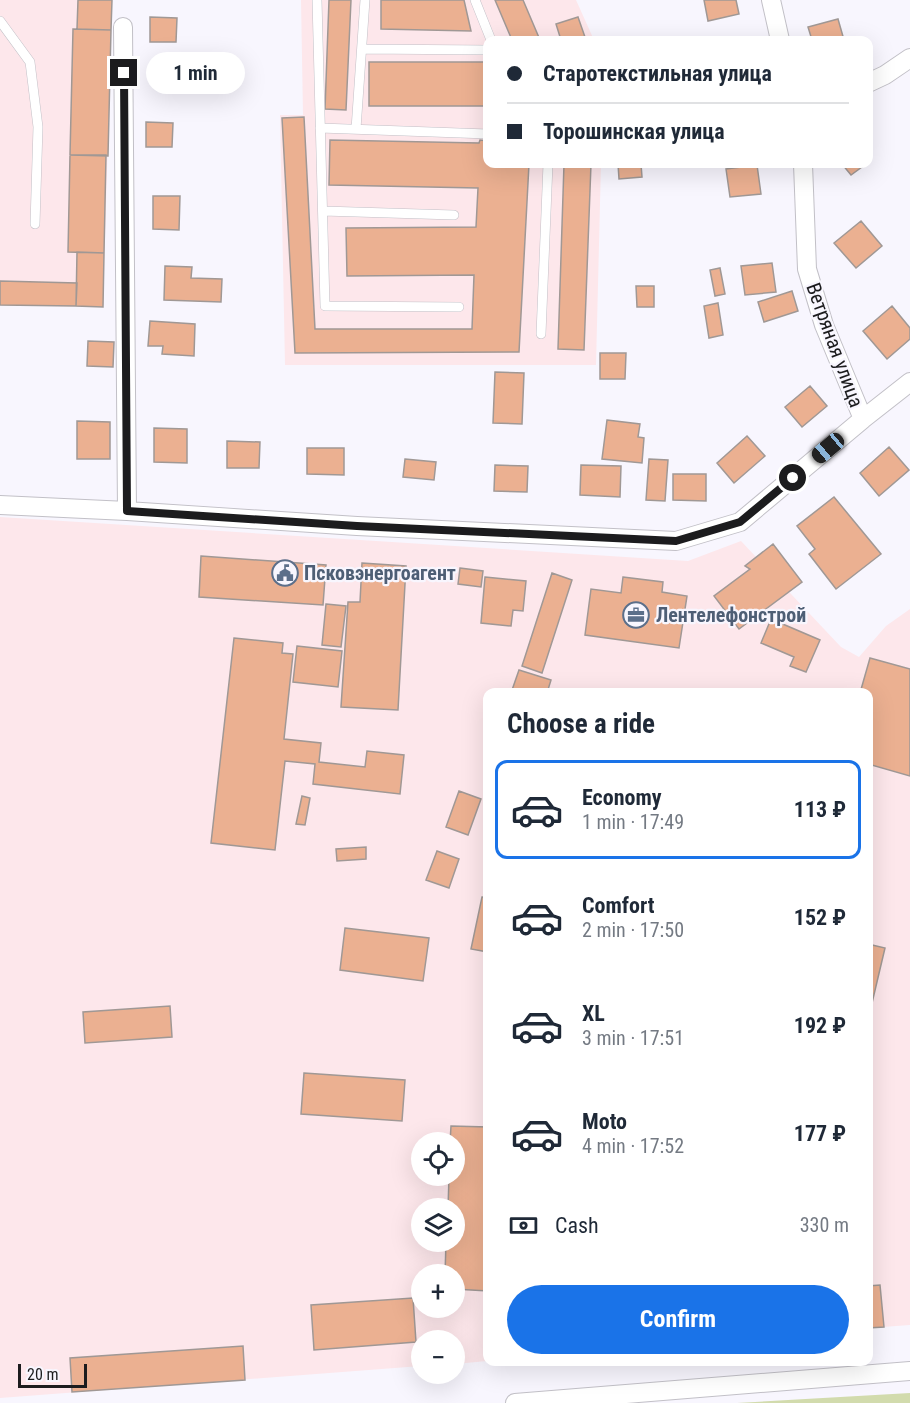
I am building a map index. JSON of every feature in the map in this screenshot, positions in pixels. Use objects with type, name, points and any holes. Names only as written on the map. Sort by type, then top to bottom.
[{"type":"street","points":[[771,0],[779,36]]},
{"type":"street","points":[[123,27],[127,511]]},
{"type":"street","points":[[873,81],[910,58]]},
{"type":"street","name":"Ветряная улица","points":[[803,168],[807,269],[824,325],[863,419]]},
{"type":"street","points":[[0,505],[357,526],[676,541],[740,522],[910,382]]},
{"type":"street","points":[[515,1403],[586,1400],[910,1371]]},
{"type":"lane","points":[[317,0],[325,306],[459,307]]},
{"type":"lane","points":[[357,129],[365,0]]},
{"type":"lane","points":[[475,0],[489,36]]},
{"type":"lane","points":[[0,21],[30,62],[38,127],[35,224]]},
{"type":"lane","points":[[362,49],[483,50]]},
{"type":"lane","points":[[320,128],[483,134]]},
{"type":"lane","points":[[541,334],[548,168]]},
{"type":"lane","points":[[323,211],[454,215]]},
{"type":"shaded area","points":[[0,0],[112,0],[103,307],[0,305]]},
{"type":"shaded area","points":[[301,0],[576,0],[592,36],[483,36],[483,168],[601,168],[596,365],[285,365],[280,115],[303,115]]},
{"type":"shaded area","points":[[0,517],[688,561],[741,541],[841,647],[859,657],[886,626],[910,609],[910,1325],[873,1328],[873,688],[483,688],[483,1361],[465,1363],[465,1330],[411,1330],[411,1367],[0,1398]]},
{"type":"green space","points":[[910,1393],[910,1403],[737,1403]]},
{"type":"building","points":[[78,0],[112,0],[111,30],[77,29]]},
{"type":"building","points":[[329,0],[351,0],[346,110],[325,109]]},
{"type":"building","points":[[381,0],[464,0],[471,31],[381,29]]},
{"type":"building","points":[[495,0],[523,0],[538,36],[510,36]]},
{"type":"building","points":[[704,0],[736,0],[739,14],[708,21]]},
{"type":"building","points":[[150,17],[177,18],[176,42],[150,42]]},
{"type":"building","points":[[578,17],[585,36],[560,36],[556,24]]},
{"type":"building","points":[[838,19],[843,36],[811,36],[808,27]]},
{"type":"building","points":[[73,29],[111,30],[108,156],[70,155]]},
{"type":"building","points":[[369,62],[483,62],[483,106],[369,106]]},
{"type":"building","points":[[304,117],[315,329],[472,329],[474,275],[347,276],[346,228],[476,227],[478,188],[329,185],[330,140],[479,143],[480,140],[483,140],[483,168],[529,168],[519,352],[295,353],[282,118]]},
{"type":"building","points":[[146,122],[173,123],[172,147],[146,147]]},
{"type":"building","points":[[70,155],[106,155],[104,253],[68,252]]},
{"type":"building","points":[[564,168],[591,168],[584,350],[558,349]]},
{"type":"building","points":[[618,168],[641,168],[642,177],[619,179]]},
{"type":"building","points":[[757,168],[761,194],[730,197],[726,169]]},
{"type":"building","points":[[845,168],[861,168],[851,175]]},
{"type":"building","points":[[153,196],[180,196],[179,230],[153,229]]},
{"type":"building","points":[[861,221],[882,246],[856,268],[834,243]]},
{"type":"building","points":[[77,252],[104,253],[103,307],[76,306]]},
{"type":"building","points":[[772,263],[776,292],[745,295],[741,266]]},
{"type":"building","points":[[165,266],[192,267],[191,278],[222,279],[221,302],[164,300]]},
{"type":"building","points":[[720,268],[725,294],[715,296],[710,270]]},
{"type":"building","points":[[0,281],[77,283],[76,306],[0,305]]},
{"type":"building","points":[[636,286],[654,286],[654,307],[637,307]]},
{"type":"building","points":[[792,291],[798,311],[764,322],[758,302]]},
{"type":"building","points":[[718,303],[723,335],[709,338],[704,306]]},
{"type":"building","points":[[892,306],[910,328],[910,339],[887,359],[863,331]]},
{"type":"building","points":[[150,321],[195,324],[194,356],[162,354],[163,346],[148,346]]},
{"type":"building","points":[[88,341],[114,342],[113,367],[87,366]]},
{"type":"building","points":[[600,353],[626,353],[625,379],[600,379]]},
{"type":"building","points":[[495,372],[524,373],[522,424],[493,423]]},
{"type":"building","points":[[810,386],[827,406],[802,427],[785,407]]},
{"type":"building","points":[[607,420],[640,424],[638,437],[644,438],[642,463],[602,459]]},
{"type":"building","points":[[77,421],[110,422],[110,459],[77,459]]},
{"type":"building","points":[[154,428],[187,429],[187,463],[154,462]]},
{"type":"building","points":[[747,436],[765,456],[734,483],[717,463]]},
{"type":"building","points":[[227,441],[260,442],[259,468],[227,468]]},
{"type":"building","points":[[889,447],[909,470],[879,496],[860,473]]},
{"type":"building","points":[[307,448],[344,448],[344,475],[307,474]]},
{"type":"building","points":[[405,459],[436,462],[434,480],[403,477]]},
{"type":"building","points":[[649,459],[668,460],[665,501],[646,500]]},
{"type":"building","points":[[495,465],[528,466],[527,492],[494,491]]},
{"type":"building","points":[[581,465],[621,466],[620,497],[580,495]]},
{"type":"building","points":[[673,474],[706,474],[706,501],[673,500]]},
{"type":"building","points":[[834,497],[881,554],[836,589],[809,554],[815,549],[797,526]]},
{"type":"building","points":[[773,544],[802,582],[739,629],[714,596],[750,569],[745,566]]},
{"type":"building","points":[[201,556],[326,565],[323,605],[199,597]]},
{"type":"building","points":[[362,563],[406,566],[398,710],[341,707],[348,602],[360,602]]},
{"type":"building","points":[[460,568],[483,571],[481,587],[458,584]]},
{"type":"building","points":[[552,573],[572,580],[542,673],[522,666]]},
{"type":"building","points":[[485,577],[526,581],[523,611],[513,610],[511,626],[481,623]]},
{"type":"building","name":"Лентелефонстрой","points":[[623,577],[663,582],[662,592],[687,596],[679,648],[585,635],[591,589],[621,593]]},
{"type":"building","points":[[326,604],[346,606],[341,647],[322,645]]},
{"type":"building","points":[[771,619],[820,640],[806,672],[790,666],[794,657],[761,643]]},
{"type":"building","points":[[234,638],[283,643],[282,653],[293,654],[284,739],[321,743],[319,762],[365,767],[367,751],[404,755],[400,794],[313,784],[315,764],[285,761],[275,850],[211,843]]},
{"type":"building","points":[[297,646],[342,651],[338,687],[293,682]]},
{"type":"building","points":[[870,658],[910,669],[910,776],[873,765],[873,688],[861,688]]},
{"type":"building","points":[[519,670],[551,680],[549,688],[513,688]]},
{"type":"building","points":[[459,791],[481,799],[468,835],[446,827]]},
{"type":"building","points":[[302,796],[310,798],[305,825],[296,824]]},
{"type":"building","points":[[366,847],[366,859],[337,861],[336,849]]},
{"type":"building","points":[[437,851],[459,859],[449,888],[426,880]]},
{"type":"building","points":[[482,897],[483,897],[483,951],[471,949]]},
{"type":"building","points":[[345,928],[429,938],[423,981],[340,970]]},
{"type":"building","points":[[873,945],[885,948],[873,999]]},
{"type":"building","points":[[170,1006],[172,1037],[85,1043],[83,1012]]},
{"type":"building","points":[[304,1073],[405,1080],[402,1121],[301,1114]]},
{"type":"building","points":[[451,1126],[483,1127],[483,1291],[465,1290],[465,1264],[445,1264],[446,1252],[465,1252],[465,1198],[448,1198],[449,1186],[465,1186],[465,1132],[451,1132]]},
{"type":"building","points":[[880,1285],[884,1327],[873,1328],[873,1286]]},
{"type":"building","points":[[411,1298],[411,1318],[414,1318],[415,1330],[411,1330],[411,1342],[314,1350],[311,1305]]},
{"type":"building","points":[[243,1346],[245,1380],[72,1392],[70,1358]]},
{"type":"place","name":"Псковэнергоагент","points":[[285,573]]},
{"type":"place","name":"Лентелефонстрой","points":[[636,615]]},
{"type":"route","points":[[124,73],[127,511],[357,526],[676,541],[740,522],[793,478]]}]
